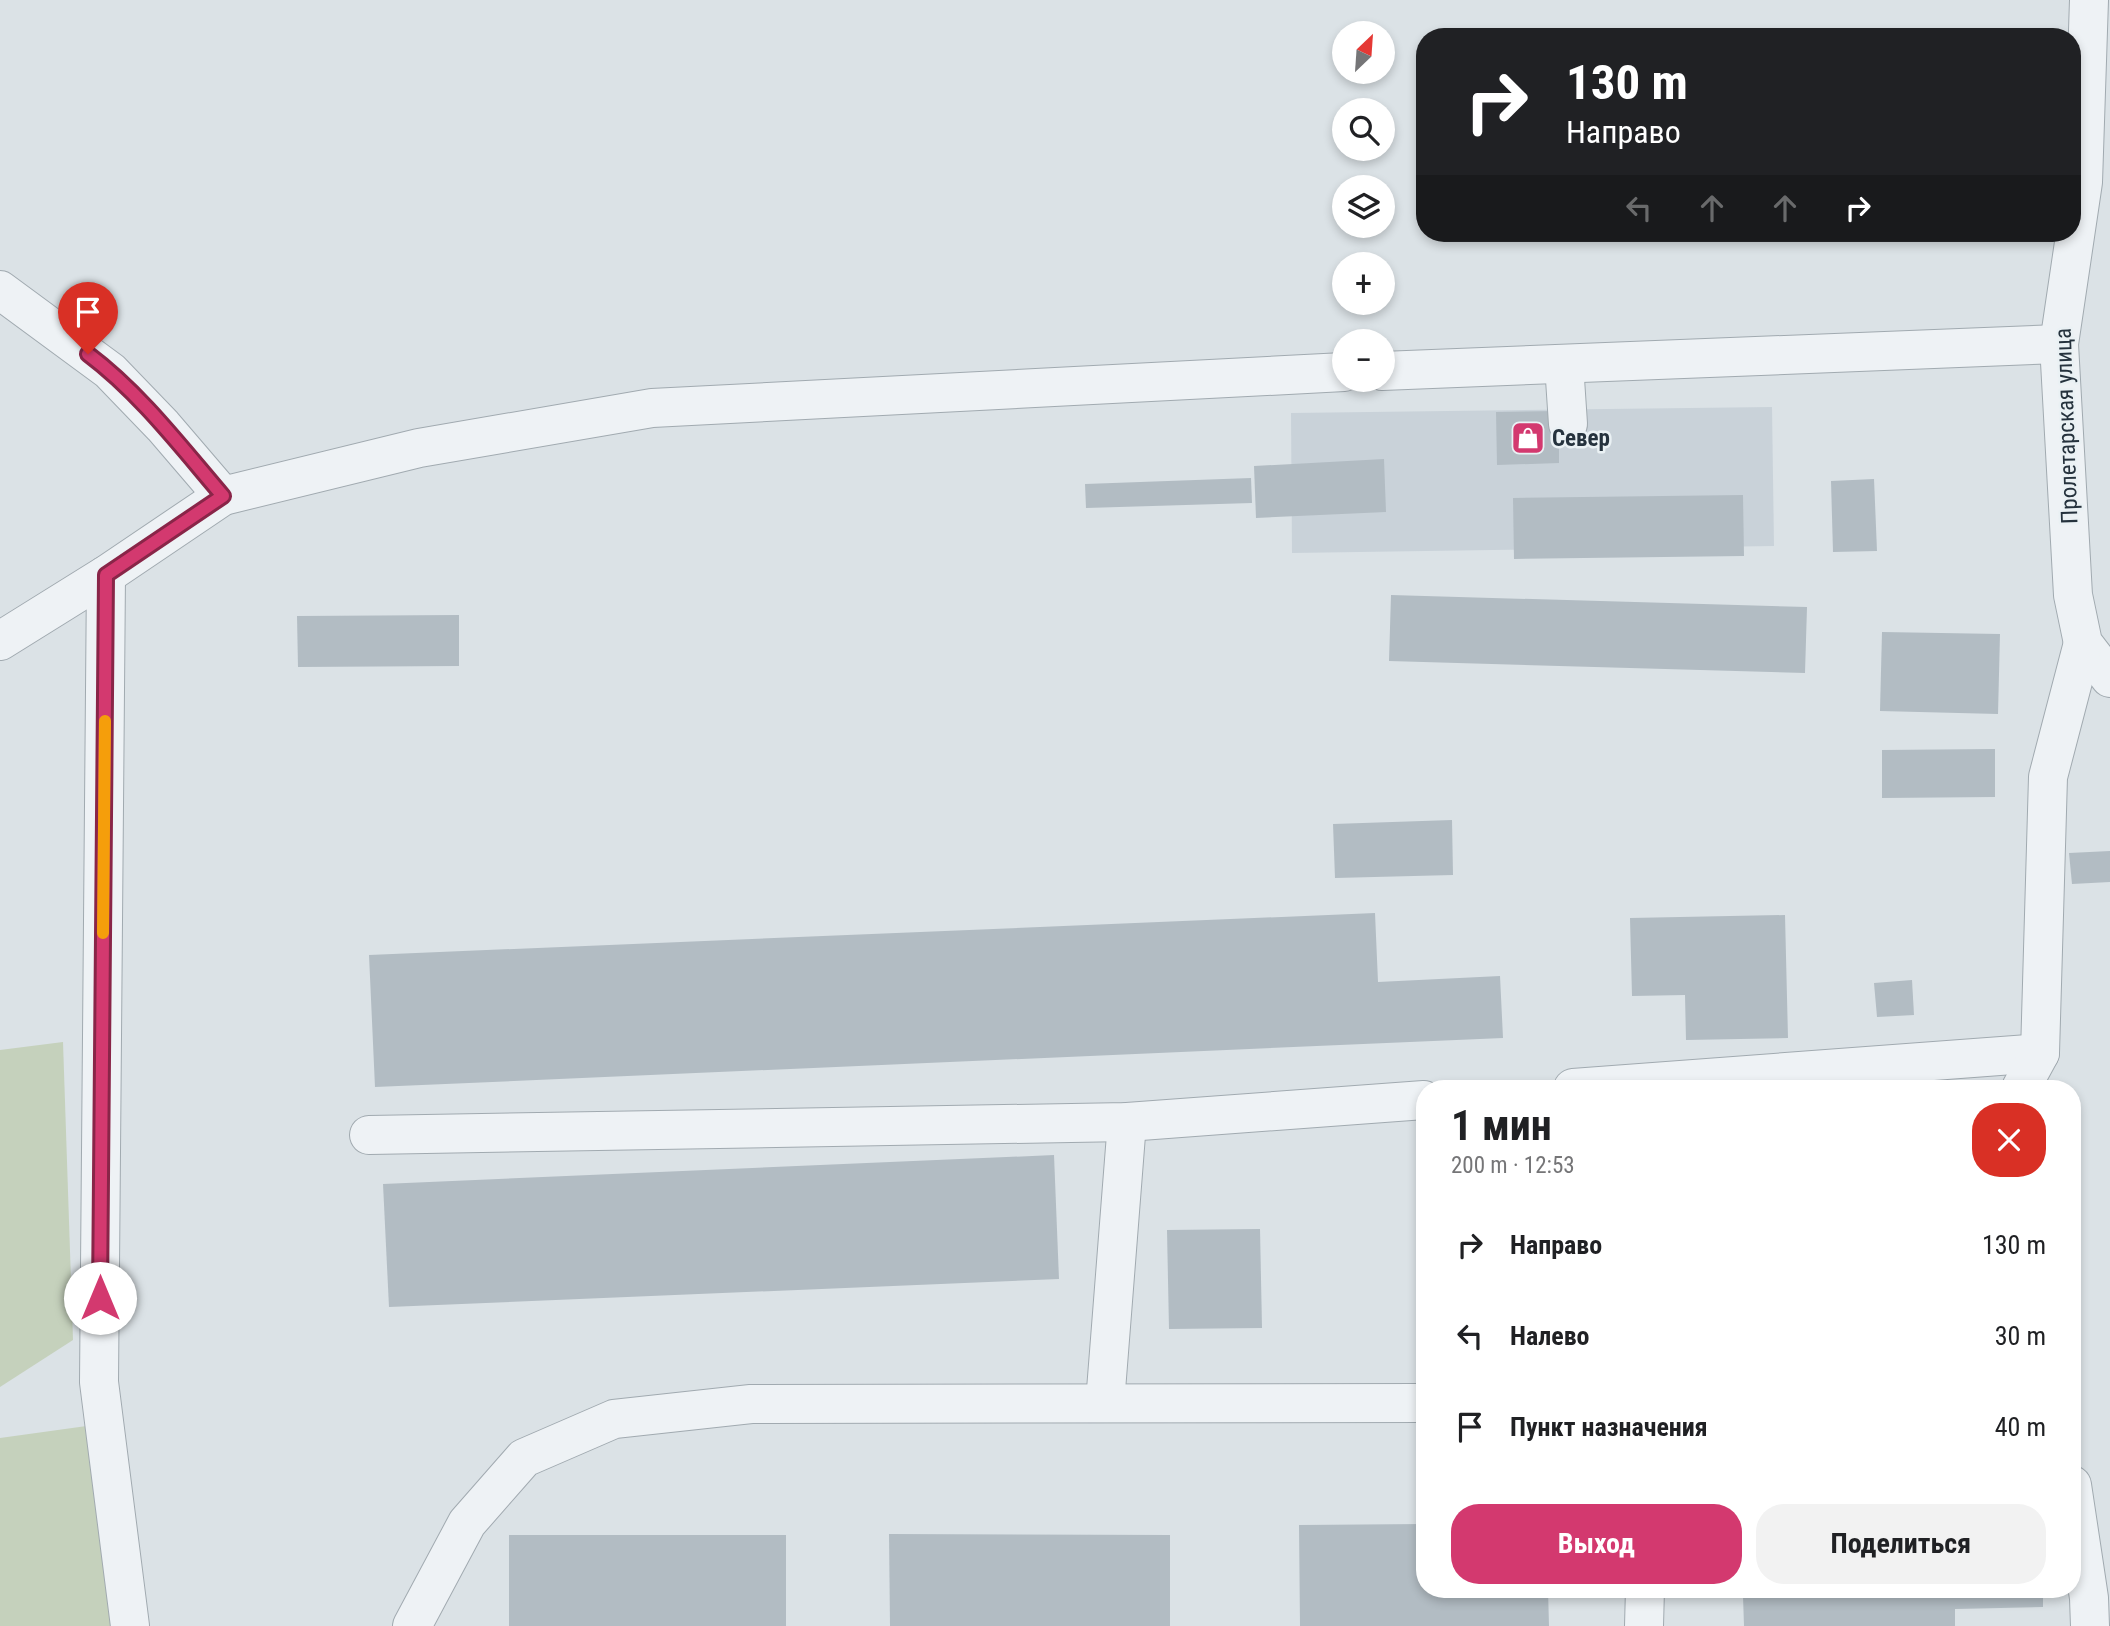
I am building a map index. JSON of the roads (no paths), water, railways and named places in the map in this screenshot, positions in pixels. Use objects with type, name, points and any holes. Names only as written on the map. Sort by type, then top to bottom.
[{"type":"street","name":"Пролетарская улица","points":[[2083,643],[2073,595],[2059,344],[2096,181],[2089,0]]},
{"type":"street","points":[[0,290],[110,371],[163,426],[223,496]]},
{"type":"street","points":[[1395,370],[2059,344]]},
{"type":"street","points":[[1564,364],[1568,424]]},
{"type":"street","points":[[0,641],[106,575],[223,496],[419,449],[652,408],[1332,373]]},
{"type":"street","points":[[106,575],[99,1382],[130,1626]]},
{"type":"street","points":[[2083,643],[2110,678]]},
{"type":"street","points":[[2025,1080],[2040,1054],[2048,777],[2083,643]]},
{"type":"street","points":[[1683,1080],[2040,1054]]},
{"type":"street","points":[[369,1135],[1127,1122],[1416,1101]]},
{"type":"street","points":[[1105,1403],[1127,1122]]},
{"type":"street","points":[[412,1626],[467,1523],[524,1458],[614,1419],[751,1404],[1416,1403]]},
{"type":"street","points":[[2081,1545],[2090,1626]]},
{"type":"street","points":[[1644,1626],[1645,1598]]},
{"type":"place","name":"Север","points":[[1528,438]]}]
